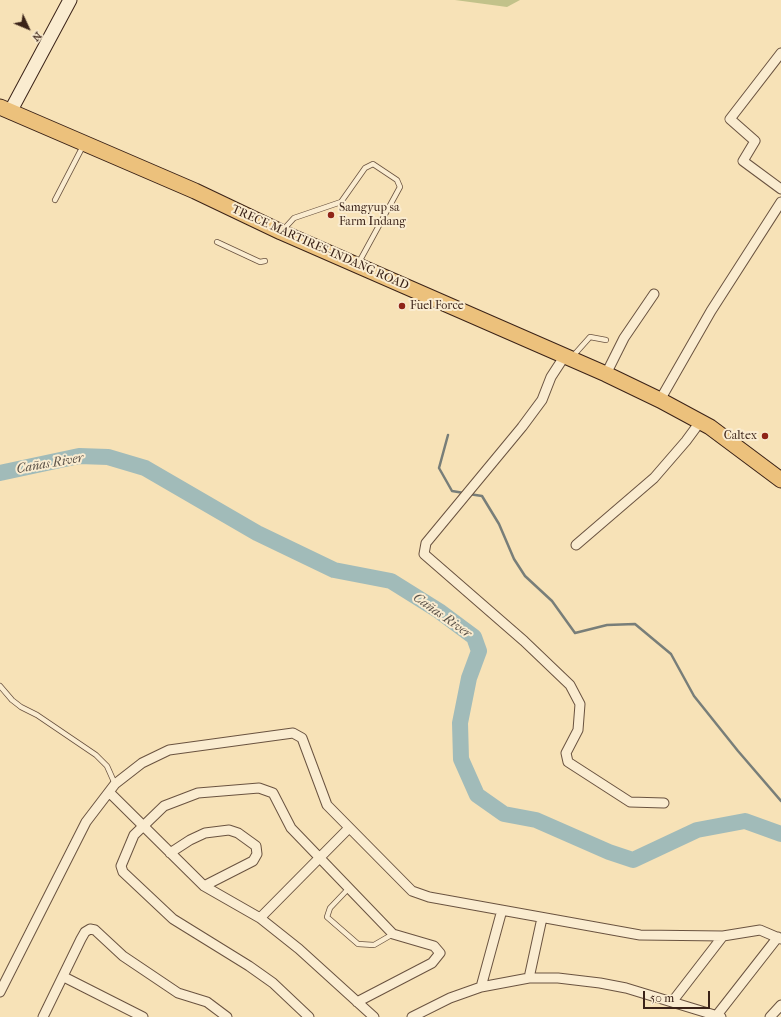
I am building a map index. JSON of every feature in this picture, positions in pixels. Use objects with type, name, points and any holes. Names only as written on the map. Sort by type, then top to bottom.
[{"type":"main road","name":"TRECE MARTIRES-INDANG ROAD","points":[[5,109],[195,191],[357,266],[606,374],[660,400],[722,434],[781,480]]},
{"type":"street","points":[[5,109],[70,0]]},
{"type":"street","points":[[781,54],[730,119],[755,141],[743,161],[781,189]]},
{"type":"street","points":[[660,400],[711,311],[781,202]]},
{"type":"street","points":[[606,374],[624,338],[654,294]]},
{"type":"street","points":[[568,358],[551,377],[542,400],[522,427],[464,499],[426,543],[424,554],[524,641],[570,685],[580,704],[578,730],[566,753],[568,762],[630,802],[664,803]]},
{"type":"street","points":[[576,545],[654,478],[700,422]]},
{"type":"street","points":[[0,992],[86,822],[115,784],[142,763],[168,750],[294,733],[302,738],[326,805],[412,891],[428,897],[640,935],[723,936],[760,930],[779,938],[719,1016],[600,983],[558,978],[529,978],[482,987],[450,998],[412,1017]]},
{"type":"street","points":[[309,1017],[273,983],[249,966],[173,919],[123,872],[121,866],[134,835],[164,806],[198,793],[260,788],[273,793],[292,828],[393,934],[434,946],[440,953],[432,963],[357,1002]]},
{"type":"street","points":[[109,792],[204,886],[260,918],[299,949],[374,1017]]},
{"type":"street","points":[[260,918],[350,828]]},
{"type":"street","points":[[170,854],[190,840],[205,834],[229,830],[238,833],[256,846],[257,854],[253,861],[204,886]]},
{"type":"street","points":[[482,987],[502,910]]},
{"type":"street","points":[[529,978],[542,918]]},
{"type":"street","points":[[46,1016],[85,932],[90,929],[95,930],[123,956],[178,992],[207,1002],[227,1017]]},
{"type":"street","points":[[672,1002],[723,936]]},
{"type":"street","points":[[64,976],[143,1017]]},
{"type":"street","points":[[770,1017],[781,1004]]},
{"type":"lane","points":[[55,200],[84,144]]},
{"type":"lane","points":[[281,232],[294,218],[341,202],[365,168],[372,164],[397,180],[400,187],[357,266]]},
{"type":"lane","points":[[216,242],[260,262],[265,261]]},
{"type":"lane","points":[[568,358],[590,338],[606,340]]},
{"type":"lane","points":[[0,686],[12,700],[21,707],[37,715],[96,755],[106,766],[115,784]]},
{"type":"lane","points":[[350,888],[330,908],[327,917],[358,944],[374,945],[393,934]]},
{"type":"green space","points":[[455,0],[520,0],[507,7]]},
{"type":"waterway","points":[[448,435],[439,468],[452,491],[464,493]]},
{"type":"waterway","name":"Cañas River","points":[[0,473],[79,456],[108,457],[145,468],[257,533],[334,570],[391,581],[439,611],[474,637],[479,651],[469,678],[460,723],[461,759],[477,795],[504,814],[536,820],[609,852],[633,860],[697,830],[745,821],[781,834]]},
{"type":"waterway","points":[[469,494],[482,496],[499,524],[514,559],[525,576],[552,601],[575,633],[607,625],[635,624],[671,654],[694,696],[738,751],[781,801]]},
{"type":"place","name":"Samgyup sa Farm Indang","points":[[331,215]]},
{"type":"place","name":"Fuel Force","points":[[402,306]]},
{"type":"place","name":"Caltex","points":[[765,436]]}]
